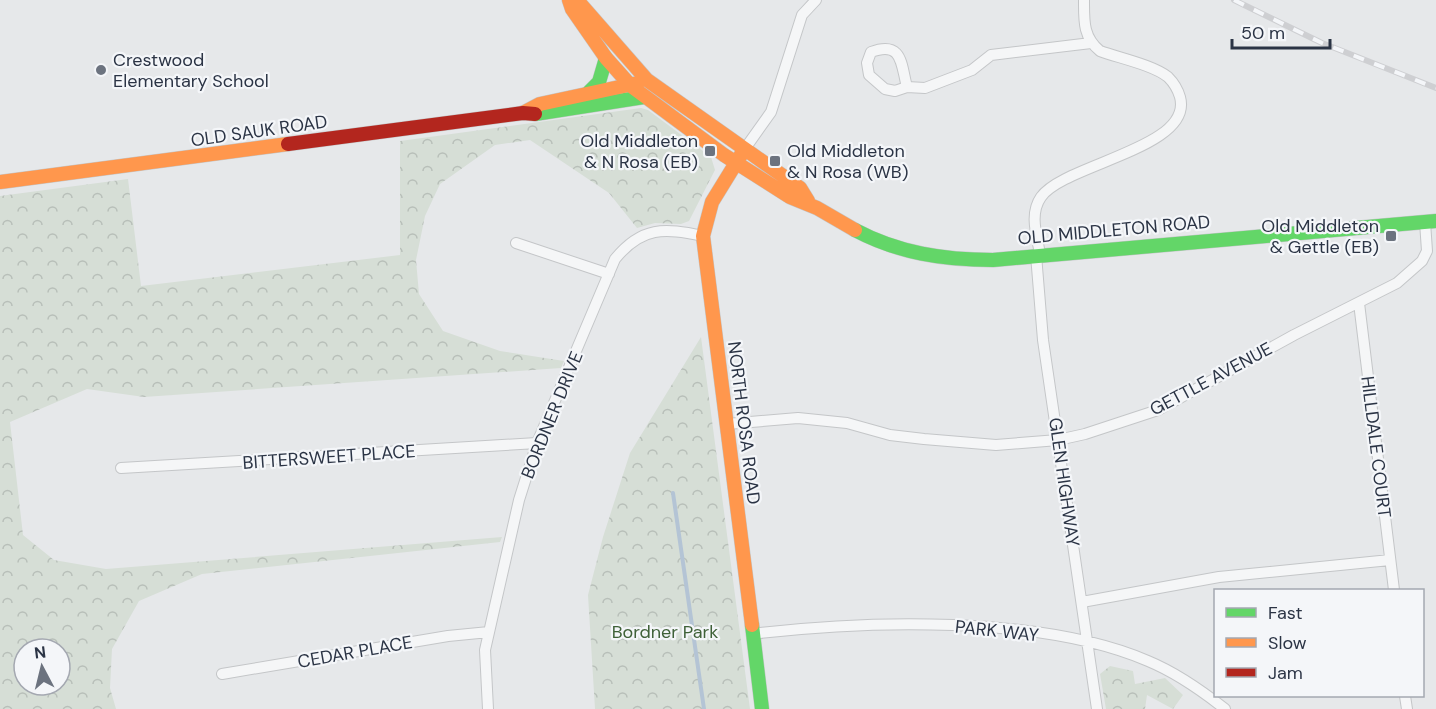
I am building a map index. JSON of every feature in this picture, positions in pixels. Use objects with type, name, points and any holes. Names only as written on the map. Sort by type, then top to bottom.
[{"type":"street","name":"OLD MIDDLETON ROAD","points":[[569,0],[572,9],[606,58],[644,98],[790,197],[808,201],[882,243],[924,255],[968,260],[1431,222]]},
{"type":"street","name":"OLD MIDDLETON ROAD","points":[[577,0],[647,80],[800,188],[808,201]]},
{"type":"street","points":[[744,150],[771,111],[802,15],[816,0]]},
{"type":"street","points":[[907,87],[925,88],[972,70],[992,55],[1091,44],[1084,26],[1083,0]]},
{"type":"street","name":"GLEN HIGHWAY","points":[[1091,44],[1100,51],[1168,78],[1179,95],[1180,111],[1177,120],[1162,135],[1080,171],[1046,191],[1035,210],[1043,339],[1097,709]]},
{"type":"street","points":[[589,92],[599,82],[606,58]]},
{"type":"street","points":[[644,98],[647,80]]},
{"type":"street","name":"OLD SAUK ROAD","points":[[523,113],[540,104],[589,92],[631,86],[647,80]]},
{"type":"street","name":"OLD SAUK ROAD","points":[[0,182],[523,113],[542,115],[644,98]]},
{"type":"street","name":"NORTH ROSA ROAD","points":[[744,150],[710,205],[703,236],[762,709]]},
{"type":"street","name":"GETTLE AVENUE","points":[[727,424],[798,418],[847,423],[890,435],[934,440],[996,445],[1058,440],[1158,410],[1397,283],[1422,261],[1427,251],[1431,222]]},
{"type":"street","name":"BORDNER DRIVE","points":[[488,709],[485,650],[519,500],[537,443],[615,259],[636,237],[657,231],[703,236]]},
{"type":"street","points":[[516,243],[609,274]]},
{"type":"street","name":"HILLDALE COURT","points":[[1359,303],[1394,589]]},
{"type":"street","name":"BITTERSWEET PLACE","points":[[121,468],[537,443]]},
{"type":"street","points":[[1082,602],[1230,576],[1390,560]]},
{"type":"street","name":"PARK WAY","points":[[752,634],[830,628],[946,626],[990,628],[1088,641],[1148,661],[1182,677],[1225,709]]},
{"type":"street","name":"CEDAR PLACE","points":[[222,674],[448,636],[489,632]]},
{"type":"green space","points":[[641,108],[648,110],[711,157],[715,170],[689,221],[681,224],[655,223],[637,228],[609,193],[530,140],[495,145],[440,184],[425,216],[416,260],[419,294],[443,331],[500,351],[564,361],[561,368],[144,397],[87,389],[10,422],[23,535],[54,560],[106,569],[502,537],[500,542],[202,574],[139,601],[112,649],[110,688],[116,709],[0,709],[0,196],[128,179],[141,286],[400,255],[400,141]]},
{"type":"green space","name":"Bordner Park","points":[[701,337],[750,709],[595,709],[588,595],[603,537],[630,453]]},
{"type":"green space","points":[[1110,666],[1133,671],[1135,684],[1165,678],[1183,695],[1173,709],[1147,695],[1145,709],[1106,709],[1100,674]]},
{"type":"waterway","points":[[673,493],[704,709]]},
{"type":"railway","points":[[1234,0],[1322,43],[1436,88]]},
{"type":"traffic: fast","points":[[589,92],[599,82],[606,58]]},
{"type":"traffic: fast","points":[[535,114],[644,97]]},
{"type":"traffic: fast","points":[[855,230],[871,238],[922,254],[957,259],[993,260],[1436,221]]},
{"type":"traffic: fast","points":[[752,625],[762,709]]},
{"type":"traffic: slow","points":[[569,0],[572,9],[606,58],[631,86],[724,155],[790,197],[817,208],[855,230]]},
{"type":"traffic: slow","points":[[577,0],[647,80],[800,188],[808,201]]},
{"type":"traffic: slow","points":[[523,113],[540,104],[638,83]]},
{"type":"traffic: slow","points":[[0,182],[288,144]]},
{"type":"traffic: slow","points":[[744,150],[712,202],[703,236],[752,625]]},
{"type":"traffic: jam","points":[[288,144],[523,113],[535,114]]},
{"type":"place","name":"Crestwood Elementary School","points":[[101,70]]},
{"type":"place","name":"Old Middleton & N Rosa (EB)","points":[[710,151]]},
{"type":"place","name":"Old Middleton & N Rosa (WB)","points":[[775,161]]},
{"type":"place","name":"Old Middleton & Gettle (EB)","points":[[1391,236]]}]
